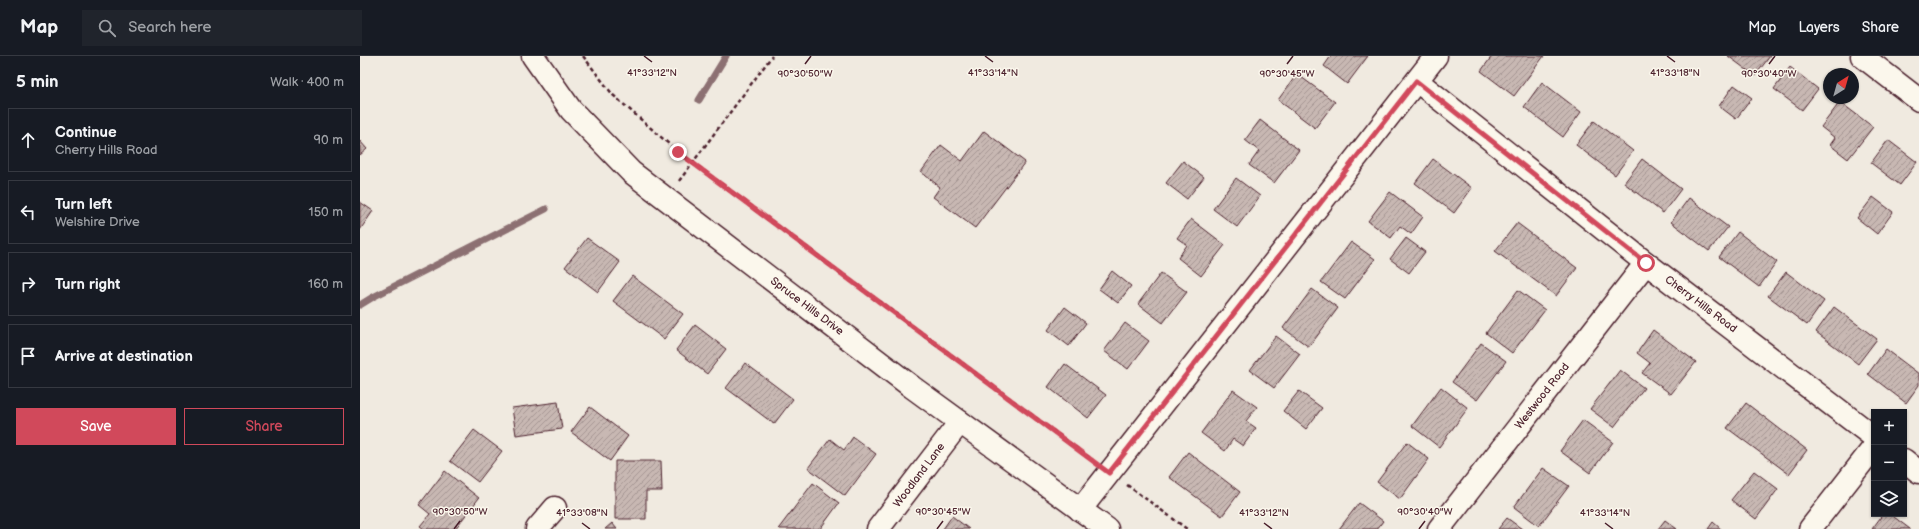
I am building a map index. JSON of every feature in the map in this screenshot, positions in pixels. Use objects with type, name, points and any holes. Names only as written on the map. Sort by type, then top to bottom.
[{"type":"street","name":"Spruce Hills Drive","points":[[533,56],[571,110],[631,172],[912,387],[1107,529]]},
{"type":"street","points":[[1080,510],[1436,56]]},
{"type":"street","points":[[1862,56],[1919,100]]},
{"type":"street","name":"Cherry Hills Road","points":[[1416,81],[1646,263],[1871,435]]},
{"type":"street","name":"Westwood Road","points":[[1438,529],[1646,263]]},
{"type":"street","name":"Woodland Lane","points":[[878,529],[960,422]]},
{"type":"street","points":[[1810,529],[1871,451]]},
{"type":"street","points":[[1907,462],[1919,472]]},
{"type":"street","points":[[537,529],[555,508]]},
{"type":"path","points":[[583,56],[613,95],[692,162],[1109,473],[1187,529]]},
{"type":"path","points":[[666,199],[772,56]]},
{"type":"building","points":[[1331,56],[1368,56],[1347,84],[1324,66]]},
{"type":"building","points":[[1492,56],[1544,56],[1514,96],[1481,71]]},
{"type":"building","points":[[1728,56],[1770,56],[1755,76]]},
{"type":"building","points":[[1790,67],[1818,89],[1802,110],[1774,89]]},
{"type":"building","points":[[1297,74],[1335,102],[1315,128],[1278,100]]},
{"type":"building","points":[[1542,82],[1581,112],[1563,137],[1524,107]]},
{"type":"building","points":[[1734,85],[1752,98],[1736,119],[1719,106]]},
{"type":"building","points":[[1838,104],[1843,104],[1873,127],[1848,159],[1830,145],[1835,138],[1821,127]]},
{"type":"building","points":[[1260,120],[1299,150],[1274,183],[1249,165],[1259,151],[1245,140]]},
{"type":"building","points":[[1594,121],[1633,151],[1615,175],[1576,145]]},
{"type":"building","points":[[984,131],[1025,162],[975,228],[933,197],[940,187],[921,172],[941,145],[962,161]]},
{"type":"building","points":[[1888,140],[1917,162],[1900,185],[1871,163]]},
{"type":"building","points":[[360,141],[367,149],[360,155]]},
{"type":"building","points":[[1433,159],[1472,188],[1454,213],[1415,183]]},
{"type":"building","points":[[1642,159],[1681,189],[1663,213],[1624,183]]},
{"type":"building","points":[[1183,161],[1204,177],[1187,199],[1166,183]]},
{"type":"building","points":[[1236,178],[1260,196],[1237,227],[1213,209]]},
{"type":"building","points":[[1390,192],[1423,217],[1411,234],[1400,226],[1391,238],[1368,221]]},
{"type":"building","points":[[1873,197],[1893,212],[1877,234],[1857,218]]},
{"type":"building","points":[[1689,198],[1728,227],[1709,251],[1671,222]]},
{"type":"building","points":[[360,202],[373,211],[360,230]]},
{"type":"building","points":[[1191,219],[1225,245],[1201,276],[1178,258],[1187,245],[1177,238]]},
{"type":"building","points":[[1517,223],[1577,268],[1556,296],[1495,251]]},
{"type":"building","points":[[1738,232],[1777,262],[1759,287],[1719,257]]},
{"type":"building","points":[[587,238],[620,262],[598,292],[565,267]]},
{"type":"building","points":[[1406,238],[1425,252],[1409,273],[1390,259]]},
{"type":"building","points":[[1351,242],[1375,259],[1345,299],[1321,282]]},
{"type":"building","points":[[1112,271],[1131,286],[1118,303],[1099,289]]},
{"type":"building","points":[[1786,272],[1824,301],[1807,325],[1768,296]]},
{"type":"building","points":[[1161,273],[1187,292],[1163,323],[1138,304]]},
{"type":"building","points":[[632,276],[683,314],[664,339],[613,301]]},
{"type":"building","points":[[1312,289],[1338,308],[1309,347],[1283,328]]},
{"type":"building","points":[[1518,290],[1545,310],[1512,353],[1486,333]]},
{"type":"building","points":[[1065,307],[1086,323],[1069,346],[1048,330]]},
{"type":"building","points":[[1834,307],[1877,339],[1858,364],[1816,332]]},
{"type":"building","points":[[1125,323],[1149,341],[1128,369],[1104,351]]},
{"type":"building","points":[[695,325],[726,349],[707,374],[676,350]]},
{"type":"building","points":[[1653,330],[1696,362],[1671,394],[1642,373],[1650,363],[1637,353]]},
{"type":"building","points":[[1276,336],[1300,354],[1274,388],[1250,370]]},
{"type":"building","points":[[1481,343],[1506,361],[1477,400],[1452,382]]},
{"type":"building","points":[[1886,349],[1919,374],[1919,385],[1906,403],[1868,374]]},
{"type":"building","points":[[745,363],[793,399],[774,424],[726,388]]},
{"type":"building","points":[[1065,364],[1106,395],[1088,418],[1048,387]]},
{"type":"building","points":[[1620,370],[1644,388],[1614,427],[1590,409]]},
{"type":"building","points":[[1441,387],[1468,408],[1439,447],[1412,426]]},
{"type":"building","points":[[1233,390],[1257,407],[1246,421],[1256,428],[1243,446],[1233,439],[1225,451],[1201,433]]},
{"type":"building","points":[[1299,391],[1322,408],[1306,429],[1283,411]]},
{"type":"building","points":[[558,402],[562,429],[516,435],[512,408]]},
{"type":"building","points":[[1746,403],[1807,450],[1789,474],[1727,428]]},
{"type":"building","points":[[590,407],[628,436],[610,461],[571,432]]},
{"type":"building","points":[[1583,420],[1613,442],[1590,473],[1560,451]]},
{"type":"building","points":[[474,430],[502,451],[478,482],[450,461]]},
{"type":"building","points":[[853,437],[876,454],[845,496],[808,468],[830,439],[844,450]]},
{"type":"building","points":[[1407,442],[1429,459],[1400,499],[1377,482]]},
{"type":"building","points":[[1188,452],[1240,492],[1222,516],[1169,477]]},
{"type":"building","points":[[615,461],[661,461],[662,491],[646,491],[646,519],[615,519]]},
{"type":"building","points":[[1543,468],[1569,486],[1539,526],[1514,507]]},
{"type":"building","points":[[445,471],[479,498],[455,529],[424,529],[420,526],[430,514],[419,505]]},
{"type":"building","points":[[1754,471],[1778,489],[1756,519],[1731,500]]},
{"type":"building","points":[[813,483],[839,503],[820,529],[780,529],[779,528]]},
{"type":"building","points":[[1359,503],[1383,521],[1377,529],[1339,529]]},
{"type":"building","points":[[952,516],[969,529],[943,529]]},
{"type":"building","points":[[1881,517],[1894,517],[1910,529],[1872,529]]},
{"type":"building","points":[[1507,518],[1522,529],[1498,529]]},
{"type":"building","points":[[1665,520],[1677,529],[1658,529]]},
{"type":"building","points":[[1713,522],[1721,529],[1708,529]]},
{"type":"building","points":[[612,523],[617,529],[605,529]]},
{"type":"waterway","points":[[699,100],[726,56]]},
{"type":"waterway","points":[[360,305],[546,209]]},
{"type":"route","points":[[678,152],[1109,473],[1416,81],[1646,263]]}]
